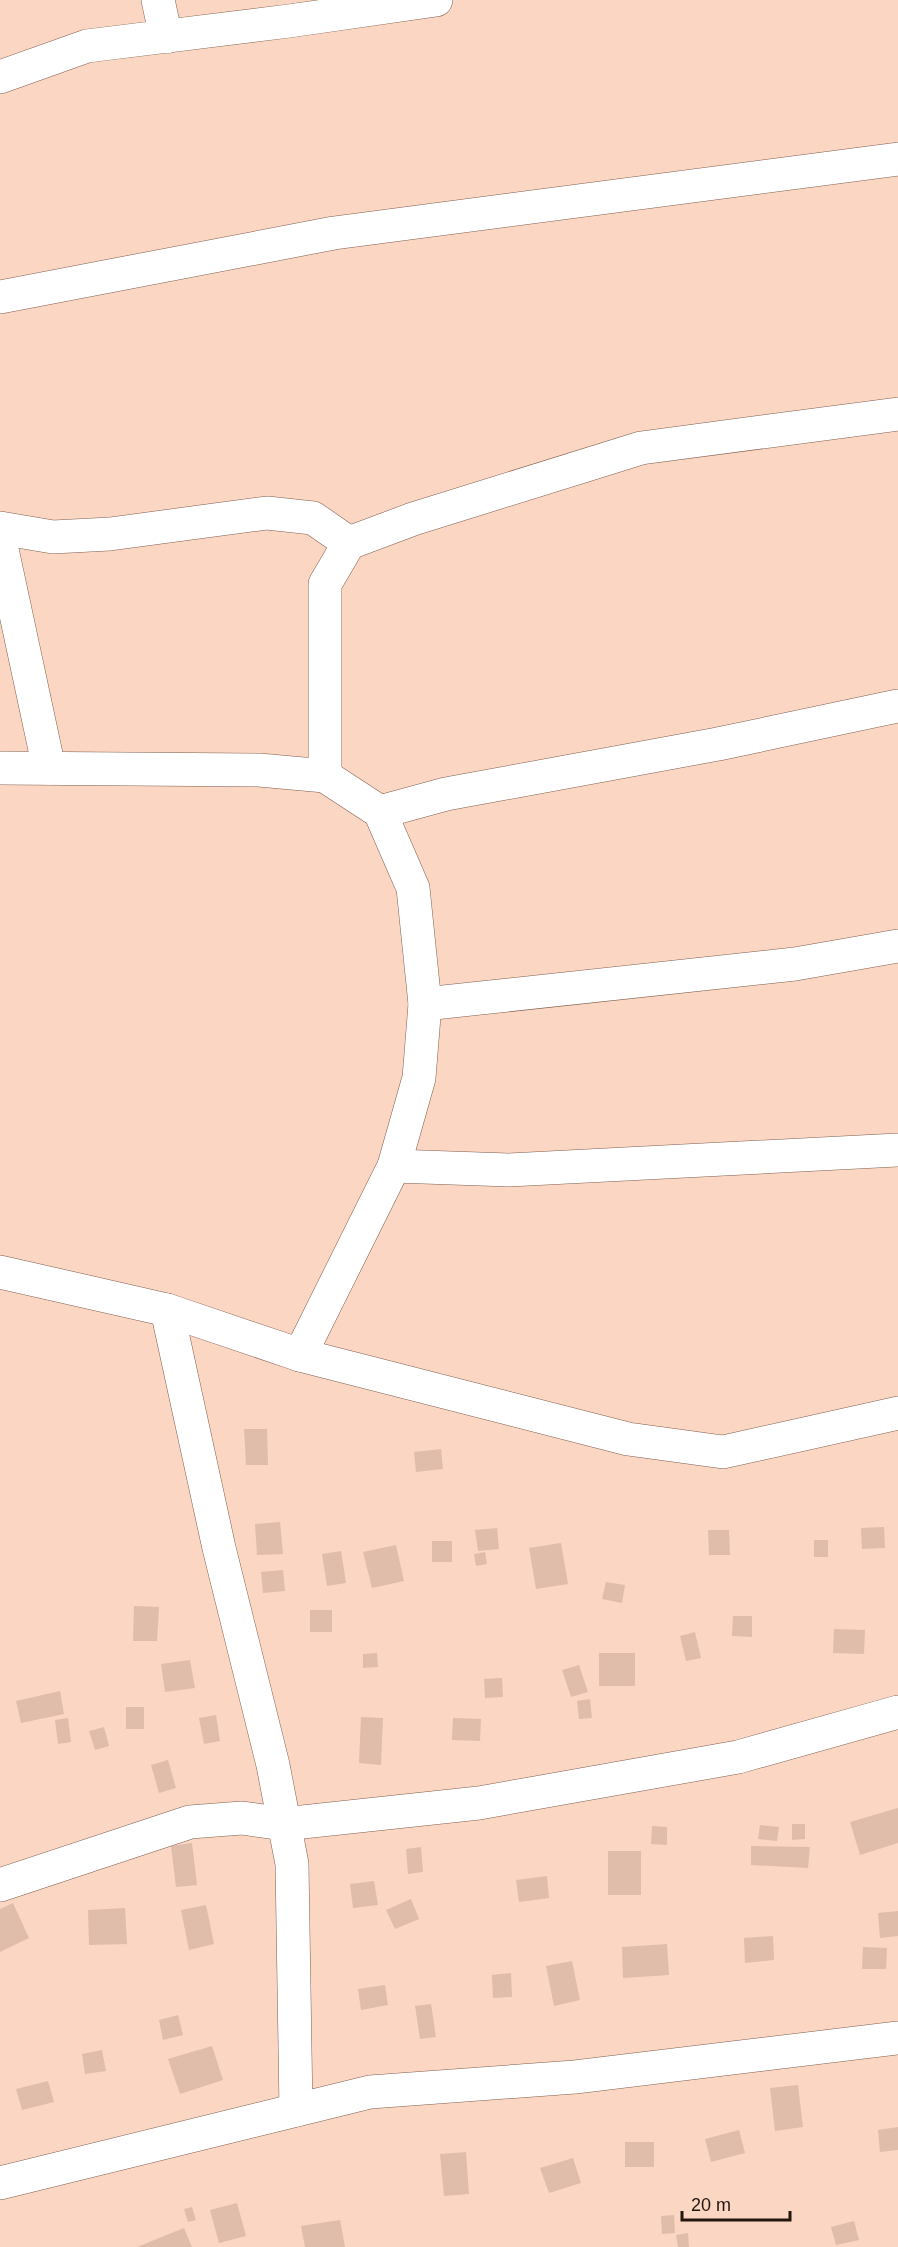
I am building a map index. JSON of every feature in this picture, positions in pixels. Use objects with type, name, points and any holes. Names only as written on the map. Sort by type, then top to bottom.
[{"type":"street","points":[[158,0],[166,37]]},
{"type":"street","points":[[0,77],[87,46],[436,0]]},
{"type":"street","points":[[0,297],[334,232],[898,159]]},
{"type":"street","points":[[325,776],[325,584],[349,543],[413,519],[641,448],[898,414]]},
{"type":"street","points":[[0,528],[52,537],[110,534],[267,513],[313,518],[349,543]]},
{"type":"street","points":[[0,540],[49,768]]},
{"type":"street","points":[[380,812],[446,794],[718,744],[898,706]]},
{"type":"street","points":[[0,768],[259,770],[325,776],[380,812],[413,888],[425,1004],[419,1078],[394,1166],[300,1355]]},
{"type":"street","points":[[425,1004],[795,964],[898,946]]},
{"type":"street","points":[[394,1166],[509,1170],[898,1150]]},
{"type":"street","points":[[0,1272],[167,1310],[300,1355],[628,1439],[723,1452],[898,1413]]},
{"type":"street","points":[[167,1310],[219,1548],[273,1765],[292,1864],[296,2110]]},
{"type":"street","points":[[0,1885],[190,1822],[242,1818],[284,1824],[479,1803],[738,1758],[898,1712]]},
{"type":"street","points":[[0,2183],[370,2092],[575,2077],[898,2038]]},
{"type":"building","points":[[244,1429],[267,1429],[268,1465],[246,1465]]},
{"type":"building","points":[[441,1449],[443,1469],[416,1472],[414,1452]]},
{"type":"building","points":[[280,1522],[283,1554],[257,1555],[255,1524]]},
{"type":"building","points":[[884,1527],[885,1548],[862,1549],[861,1528]]},
{"type":"building","points":[[497,1528],[499,1549],[478,1551],[475,1530]]},
{"type":"building","points":[[708,1530],[729,1530],[730,1555],[709,1555]]},
{"type":"building","points":[[814,1540],[828,1540],[828,1557],[814,1557]]},
{"type":"building","points":[[432,1541],[452,1541],[452,1562],[432,1562]]},
{"type":"building","points":[[561,1543],[568,1584],[536,1589],[529,1548]]},
{"type":"building","points":[[396,1545],[404,1581],[372,1588],[363,1552]]},
{"type":"building","points":[[341,1551],[346,1583],[327,1586],[322,1554]]},
{"type":"building","points":[[485,1552],[487,1564],[476,1566],[474,1554]]},
{"type":"building","points":[[283,1570],[285,1591],[263,1593],[261,1572]]},
{"type":"building","points":[[606,1582],[625,1585],[622,1603],[602,1599]]},
{"type":"building","points":[[134,1606],[159,1607],[157,1641],[133,1641]]},
{"type":"building","points":[[310,1610],[332,1610],[332,1632],[310,1632]]},
{"type":"building","points":[[733,1616],[752,1616],[752,1637],[732,1636]]},
{"type":"building","points":[[834,1629],[865,1630],[864,1654],[833,1653]]},
{"type":"building","points":[[695,1632],[701,1658],[686,1661],[680,1636]]},
{"type":"building","points":[[377,1653],[378,1667],[363,1668],[363,1654]]},
{"type":"building","points":[[599,1653],[635,1653],[635,1686],[599,1686]]},
{"type":"building","points":[[190,1660],[195,1688],[165,1692],[161,1664]]},
{"type":"building","points":[[579,1665],[588,1692],[571,1697],[562,1670]]},
{"type":"building","points":[[502,1678],[503,1697],[485,1698],[484,1679]]},
{"type":"building","points":[[60,1691],[64,1714],[21,1723],[16,1701]]},
{"type":"building","points":[[590,1699],[592,1718],[579,1719],[577,1701]]},
{"type":"building","points":[[126,1707],[144,1707],[144,1729],[126,1729]]},
{"type":"building","points":[[216,1715],[220,1741],[204,1744],[199,1718]]},
{"type":"building","points":[[361,1717],[383,1718],[381,1765],[359,1763]]},
{"type":"building","points":[[68,1718],[71,1742],[58,1744],[55,1720]]},
{"type":"building","points":[[453,1718],[481,1719],[480,1741],[452,1740]]},
{"type":"building","points":[[104,1727],[109,1746],[95,1750],[89,1731]]},
{"type":"building","points":[[168,1760],[176,1788],[159,1793],[151,1765]]},
{"type":"building","points":[[898,1808],[898,1843],[860,1855],[850,1822]]},
{"type":"building","points":[[792,1824],[805,1824],[805,1839],[792,1840]]},
{"type":"building","points":[[760,1825],[779,1827],[777,1841],[758,1839]]},
{"type":"building","points":[[652,1826],[667,1827],[667,1845],[651,1844]]},
{"type":"building","points":[[192,1843],[197,1885],[176,1887],[171,1846]]},
{"type":"building","points":[[751,1846],[810,1847],[808,1868],[751,1865]]},
{"type":"building","points":[[421,1847],[423,1872],[408,1874],[406,1849]]},
{"type":"building","points":[[608,1851],[641,1851],[641,1895],[608,1895]]},
{"type":"building","points":[[547,1876],[549,1898],[519,1902],[516,1880]]},
{"type":"building","points":[[374,1881],[378,1905],[353,1908],[350,1884]]},
{"type":"building","points":[[411,1899],[419,1919],[395,1929],[386,1910]]},
{"type":"building","points":[[13,1903],[29,1938],[0,1952],[0,1909]]},
{"type":"building","points":[[206,1905],[214,1944],[189,1950],[181,1910]]},
{"type":"building","points":[[125,1908],[127,1944],[89,1945],[88,1910]]},
{"type":"building","points":[[898,1911],[898,1936],[880,1938],[878,1913]]},
{"type":"building","points":[[773,1936],[774,1960],[745,1963],[744,1938]]},
{"type":"building","points":[[667,1944],[669,1975],[623,1978],[622,1947]]},
{"type":"building","points":[[863,1947],[887,1948],[886,1969],[862,1969]]},
{"type":"building","points":[[572,1961],[580,2000],[554,2006],[546,1966]]},
{"type":"building","points":[[511,1973],[512,1997],[493,1998],[492,1975]]},
{"type":"building","points":[[385,1985],[388,2005],[361,2010],[358,1989]]},
{"type":"building","points":[[431,2004],[436,2037],[420,2039],[415,2006]]},
{"type":"building","points":[[178,2015],[183,2035],[163,2040],[159,2020]]},
{"type":"building","points":[[212,2046],[223,2080],[180,2094],[168,2059]]},
{"type":"building","points":[[102,2050],[106,2071],[85,2074],[82,2054]]},
{"type":"building","points":[[48,2081],[54,2102],[22,2110],[16,2089]]},
{"type":"building","points":[[798,2085],[803,2127],[775,2131],[770,2088]]},
{"type":"building","points":[[898,2127],[898,2150],[880,2152],[878,2130]]},
{"type":"building","points":[[739,2130],[745,2153],[711,2162],[705,2139]]},
{"type":"building","points":[[625,2142],[654,2142],[654,2167],[625,2167]]},
{"type":"building","points":[[466,2152],[469,2194],[444,2196],[440,2154]]},
{"type":"building","points":[[573,2158],[581,2183],[549,2193],[540,2168]]},
{"type":"building","points":[[237,2203],[246,2236],[219,2243],[210,2210]]},
{"type":"building","points":[[192,2207],[196,2220],[188,2222],[184,2209]]},
{"type":"building","points":[[674,2215],[675,2233],[662,2234],[661,2216]]},
{"type":"building","points":[[340,2220],[345,2247],[305,2247],[301,2226]]},
{"type":"building","points":[[854,2221],[859,2240],[836,2245],[831,2227]]},
{"type":"building","points":[[184,2228],[192,2247],[137,2247]]},
{"type":"building","points":[[688,2233],[689,2247],[678,2247],[676,2235]]}]
